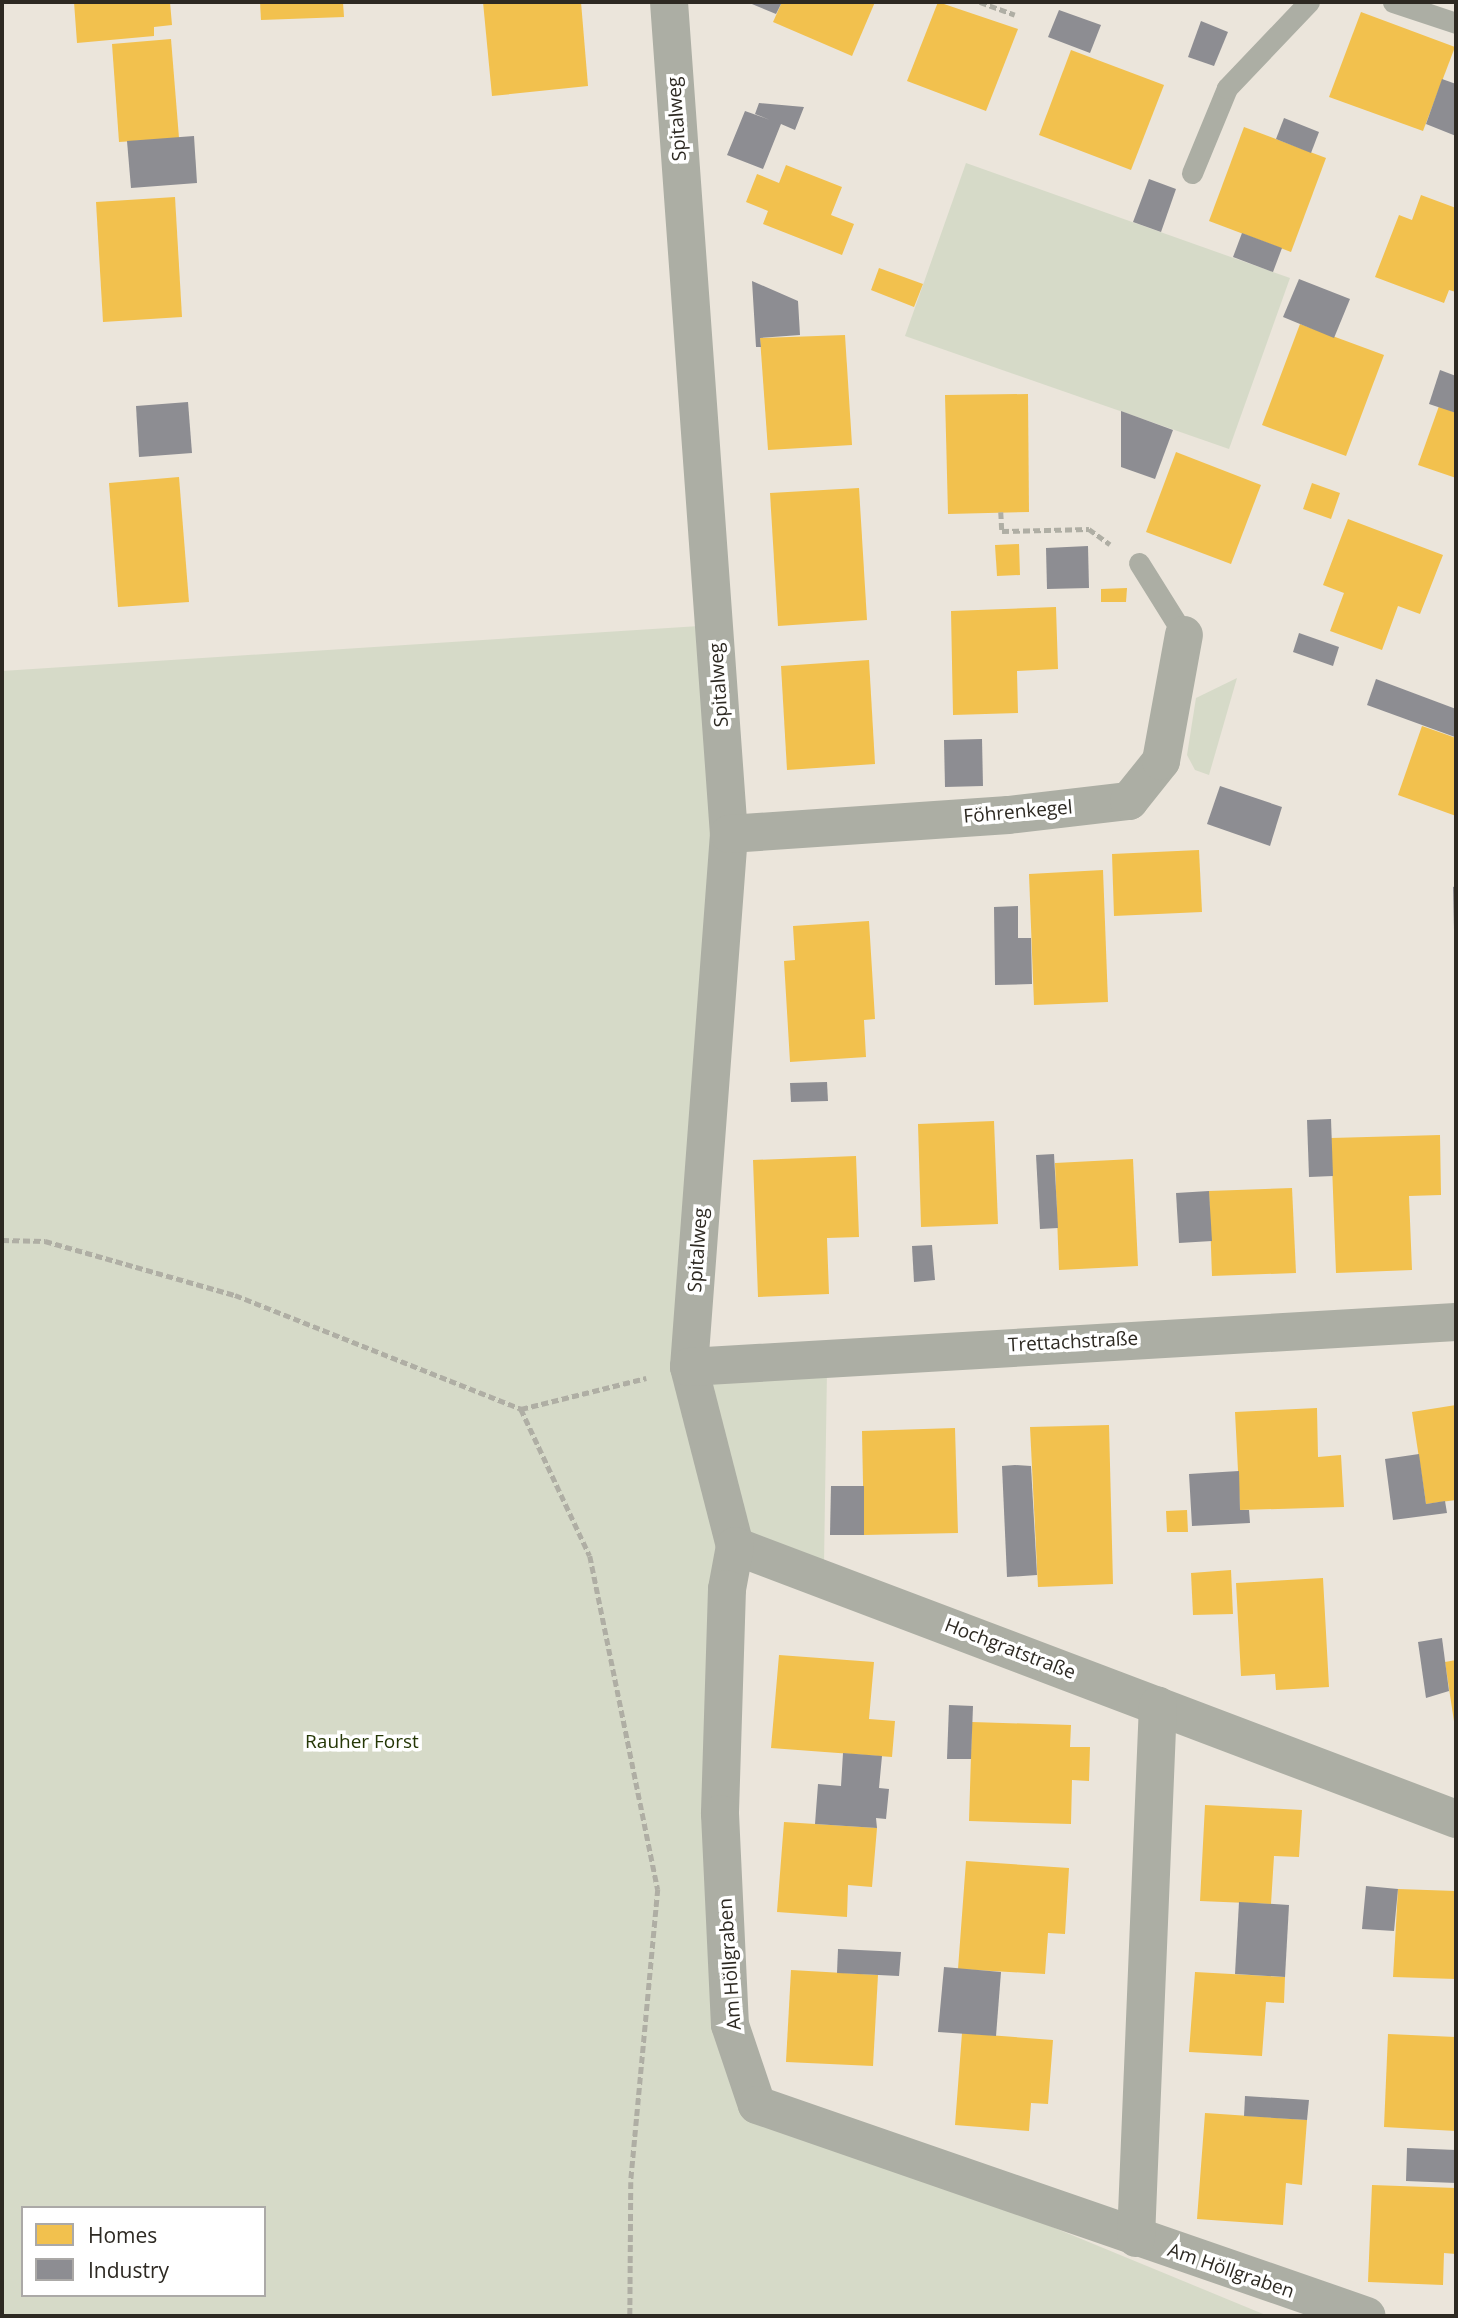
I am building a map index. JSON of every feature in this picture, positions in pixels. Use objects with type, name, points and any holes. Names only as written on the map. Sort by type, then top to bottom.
[{"type":"street","name":"Spitalweg","points":[[670,2],[729,834],[689,1367]]},
{"type":"street","name":"Föhrenkegel","points":[[729,834],[1008,815],[1129,801],[1161,761],[1184,635]]},
{"type":"street","name":"Trettachstraße","points":[[689,1367],[1456,1322]]},
{"type":"street","points":[[689,1367],[735,1546]]},
{"type":"street","name":"Hochgratstraße","points":[[735,1546],[1456,1819]]},
{"type":"street","name":"Am Höllgraben","points":[[735,1546],[727,1590],[720,1814],[730,2025],[757,2105],[1367,2316]]},
{"type":"street","points":[[1136,2238],[1158,1705]]},
{"type":"lane","points":[[1192,173],[1227,88],[1309,2]]},
{"type":"lane","points":[[1393,2],[1456,23]]},
{"type":"lane","points":[[1139,563],[1184,635]]},
{"type":"path","points":[[980,2],[1015,15]]},
{"type":"path","points":[[1001,512],[1002,531],[1088,529],[1139,563]]},
{"type":"path","points":[[2,1240],[45,1241],[235,1295],[521,1409],[689,1367]]},
{"type":"path","points":[[521,1409],[590,1556],[658,1889],[631,2182],[630,2316]]},
{"type":"green space","points":[[966,163],[1290,278],[1229,449],[905,336]]},
{"type":"green space","name":"Rauher Forst","points":[[715,625],[729,834],[689,1367],[735,1546],[720,1814],[757,2105],[1268,2316],[2,2316],[2,671]]},
{"type":"green space","points":[[1237,678],[1209,775],[1195,770],[1187,755],[1196,698]]},
{"type":"green space","points":[[827,1370],[824,1564],[747,1538],[705,1379]]},
{"type":"building: Homes","points":[[74,2],[170,2],[172,25],[154,27],[154,36],[77,43]]},
{"type":"building: Homes","points":[[260,2],[343,2],[344,17],[261,20]]},
{"type":"building: Homes","points":[[483,2],[581,2],[588,86],[492,96]]},
{"type":"building: Homes","points":[[782,2],[875,2],[852,56],[773,22]]},
{"type":"building: Homes","points":[[938,2],[1018,29],[986,111],[907,81]]},
{"type":"building: Homes","points":[[1361,12],[1455,47],[1423,131],[1329,97]]},
{"type":"building: Homes","points":[[171,39],[179,138],[119,142],[112,44]]},
{"type":"building: Homes","points":[[1071,50],[1164,85],[1131,170],[1039,135]]},
{"type":"building: Homes","points":[[1244,127],[1326,158],[1291,252],[1209,221]]},
{"type":"building: Homes","points":[[786,165],[842,187],[831,215],[854,224],[842,255],[763,224],[768,211],[746,202],[757,174],[779,183]]},
{"type":"building: Homes","points":[[1421,195],[1456,208],[1456,292],[1449,290],[1444,303],[1375,277],[1399,215],[1412,220]]},
{"type":"building: Homes","points":[[175,197],[182,317],[103,322],[96,202]]},
{"type":"building: Homes","points":[[879,268],[923,284],[914,307],[871,290]]},
{"type":"building: Homes","points":[[1300,324],[1384,355],[1346,456],[1262,425]]},
{"type":"building: Homes","points":[[845,335],[852,445],[768,450],[760,338]]},
{"type":"building: Homes","points":[[1028,394],[1029,512],[948,514],[945,395]]},
{"type":"building: Homes","points":[[1439,406],[1456,413],[1456,478],[1418,465]]},
{"type":"building: Homes","points":[[1176,452],[1261,485],[1231,564],[1146,532]]},
{"type":"building: Homes","points":[[179,477],[189,602],[118,607],[109,483]]},
{"type":"building: Homes","points":[[1312,483],[1340,493],[1331,519],[1303,509]]},
{"type":"building: Homes","points":[[859,488],[867,620],[778,626],[770,493]]},
{"type":"building: Homes","points":[[1348,519],[1443,555],[1420,614],[1398,606],[1382,650],[1330,631],[1344,593],[1323,585]]},
{"type":"building: Homes","points":[[1019,544],[1020,575],[997,576],[995,545]]},
{"type":"building: Homes","points":[[1127,588],[1126,602],[1101,602],[1101,589]]},
{"type":"building: Homes","points":[[1056,607],[1058,669],[1017,671],[1018,713],[953,715],[951,611]]},
{"type":"building: Homes","points":[[869,660],[875,764],[787,770],[781,666]]},
{"type":"building: Homes","points":[[1422,726],[1456,738],[1456,816],[1398,795]]},
{"type":"building: Homes","points":[[1199,850],[1202,912],[1114,916],[1112,854]]},
{"type":"building: Homes","points":[[1103,870],[1108,1002],[1034,1005],[1029,874]]},
{"type":"building: Homes","points":[[869,921],[875,1019],[864,1020],[866,1057],[790,1062],[784,961],[795,960],[793,926]]},
{"type":"building: Homes","points":[[994,1121],[998,1224],[921,1227],[918,1124]]},
{"type":"building: Homes","points":[[1440,1135],[1441,1195],[1409,1196],[1412,1270],[1336,1273],[1331,1138]]},
{"type":"building: Homes","points":[[856,1156],[859,1237],[827,1238],[829,1294],[758,1297],[753,1160]]},
{"type":"building: Homes","points":[[1133,1159],[1138,1266],[1059,1270],[1055,1163]]},
{"type":"building: Homes","points":[[1292,1188],[1296,1273],[1212,1276],[1209,1191]]},
{"type":"building: Homes","points":[[1456,1405],[1456,1500],[1426,1504],[1412,1412]]},
{"type":"building: Homes","points":[[1317,1408],[1318,1457],[1341,1455],[1344,1507],[1240,1510],[1235,1412]]},
{"type":"building: Homes","points":[[1109,1425],[1113,1584],[1038,1587],[1030,1427]]},
{"type":"building: Homes","points":[[955,1428],[958,1533],[864,1535],[862,1431]]},
{"type":"building: Homes","points":[[1187,1510],[1188,1532],[1167,1532],[1166,1511]]},
{"type":"building: Homes","points":[[1231,1570],[1233,1614],[1193,1615],[1191,1573]]},
{"type":"building: Homes","points":[[1323,1578],[1329,1687],[1276,1690],[1275,1674],[1241,1676],[1236,1583]]},
{"type":"building: Homes","points":[[779,1655],[874,1662],[869,1719],[895,1721],[892,1757],[771,1748]]},
{"type":"building: Homes","points":[[1456,1660],[1456,1728],[1455,1728],[1445,1662]]},
{"type":"building: Homes","points":[[972,1722],[1071,1725],[1070,1747],[1090,1747],[1089,1781],[1072,1780],[1071,1824],[969,1821]]},
{"type":"building: Homes","points":[[1205,1805],[1302,1810],[1299,1857],[1274,1856],[1271,1904],[1200,1901]]},
{"type":"building: Homes","points":[[784,1822],[877,1828],[872,1887],[848,1885],[847,1917],[777,1912]]},
{"type":"building: Homes","points":[[966,1861],[1069,1868],[1065,1934],[1048,1933],[1045,1974],[958,1969]]},
{"type":"building: Homes","points":[[1398,1889],[1456,1891],[1456,1979],[1393,1977]]},
{"type":"building: Homes","points":[[791,1970],[878,1975],[873,2066],[786,2062]]},
{"type":"building: Homes","points":[[1195,1972],[1285,1977],[1284,2003],[1266,2002],[1262,2056],[1189,2052]]},
{"type":"building: Homes","points":[[962,2033],[1053,2040],[1048,2104],[1031,2103],[1029,2131],[955,2125]]},
{"type":"building: Homes","points":[[1388,2034],[1456,2037],[1456,2131],[1384,2127]]},
{"type":"building: Homes","points":[[1205,2113],[1307,2120],[1302,2185],[1286,2183],[1283,2225],[1197,2219]]},
{"type":"building: Homes","points":[[1372,2185],[1456,2188],[1456,2254],[1444,2253],[1443,2285],[1368,2282]]},
{"type":"building: Industry","points":[[747,2],[782,2],[776,14]]},
{"type":"building: Industry","points":[[1059,10],[1101,25],[1090,53],[1048,37]]},
{"type":"building: Industry","points":[[1201,21],[1228,32],[1214,66],[1188,57]]},
{"type":"building: Industry","points":[[1442,79],[1456,84],[1456,136],[1426,124]]},
{"type":"building: Industry","points":[[759,103],[804,107],[795,130],[781,124],[763,169],[727,155],[745,111],[770,120],[755,114]]},
{"type":"building: Industry","points":[[1284,118],[1319,132],[1311,153],[1276,139]]},
{"type":"building: Industry","points":[[194,136],[197,183],[131,188],[127,141]]},
{"type":"building: Industry","points":[[1149,179],[1176,189],[1161,232],[1133,222]]},
{"type":"building: Industry","points":[[1242,233],[1282,248],[1273,272],[1233,257]]},
{"type":"building: Industry","points":[[1299,279],[1350,299],[1334,338],[1283,317]]},
{"type":"building: Industry","points":[[752,281],[798,301],[800,335],[760,338],[761,347],[756,347]]},
{"type":"building: Industry","points":[[1440,370],[1456,376],[1456,413],[1429,404]]},
{"type":"building: Industry","points":[[188,402],[192,453],[139,457],[136,406]]},
{"type":"building: Industry","points":[[1121,411],[1173,430],[1155,479],[1121,467]]},
{"type":"building: Industry","points":[[1088,546],[1089,588],[1047,589],[1046,548]]},
{"type":"building: Industry","points":[[1299,633],[1339,647],[1333,666],[1293,652]]},
{"type":"building: Industry","points":[[1376,679],[1456,709],[1455,737],[1367,705]]},
{"type":"building: Industry","points":[[982,739],[983,786],[945,787],[944,740]]},
{"type":"building: Industry","points":[[1220,786],[1282,807],[1270,846],[1207,824]]},
{"type":"building: Industry","points":[[1456,886],[1456,930],[1454,930],[1453,887]]},
{"type":"building: Industry","points":[[1018,906],[1018,938],[1031,938],[1032,984],[995,985],[994,907]]},
{"type":"building: Industry","points":[[827,1082],[828,1101],[791,1102],[790,1083]]},
{"type":"building: Industry","points":[[1331,1119],[1333,1176],[1309,1177],[1307,1120]]},
{"type":"building: Industry","points":[[1054,1154],[1058,1228],[1040,1229],[1036,1155]]},
{"type":"building: Industry","points":[[1209,1191],[1212,1241],[1179,1243],[1176,1193]]},
{"type":"building: Industry","points":[[932,1245],[935,1280],[914,1282],[912,1246]]},
{"type":"building: Industry","points":[[1419,1454],[1426,1504],[1445,1501],[1447,1513],[1393,1520],[1385,1459]]},
{"type":"building: Industry","points":[[1002,1466],[1031,1466],[1037,1575],[1007,1577]]},
{"type":"building: Industry","points":[[1239,1471],[1240,1510],[1249,1510],[1250,1523],[1192,1526],[1189,1474]]},
{"type":"building: Industry","points":[[831,1486],[864,1486],[864,1535],[830,1535]]},
{"type":"building: Industry","points":[[1442,1638],[1449,1691],[1426,1698],[1418,1642]]},
{"type":"building: Industry","points":[[949,1705],[973,1706],[971,1759],[947,1759]]},
{"type":"building: Industry","points":[[843,1753],[882,1756],[879,1788],[889,1789],[886,1819],[876,1818],[877,1828],[815,1824],[818,1784],[841,1786]]},
{"type":"building: Industry","points":[[1366,1886],[1398,1889],[1394,1931],[1362,1929]]},
{"type":"building: Industry","points":[[1239,1902],[1289,1905],[1285,1977],[1235,1974]]},
{"type":"building: Industry","points":[[838,1949],[901,1952],[899,1976],[837,1973]]},
{"type":"building: Industry","points":[[944,1967],[1001,1972],[996,2036],[938,2032]]},
{"type":"building: Industry","points":[[1245,2096],[1309,2100],[1307,2120],[1244,2116]]},
{"type":"building: Industry","points":[[1407,2148],[1456,2150],[1456,2183],[1406,2181]]}]
